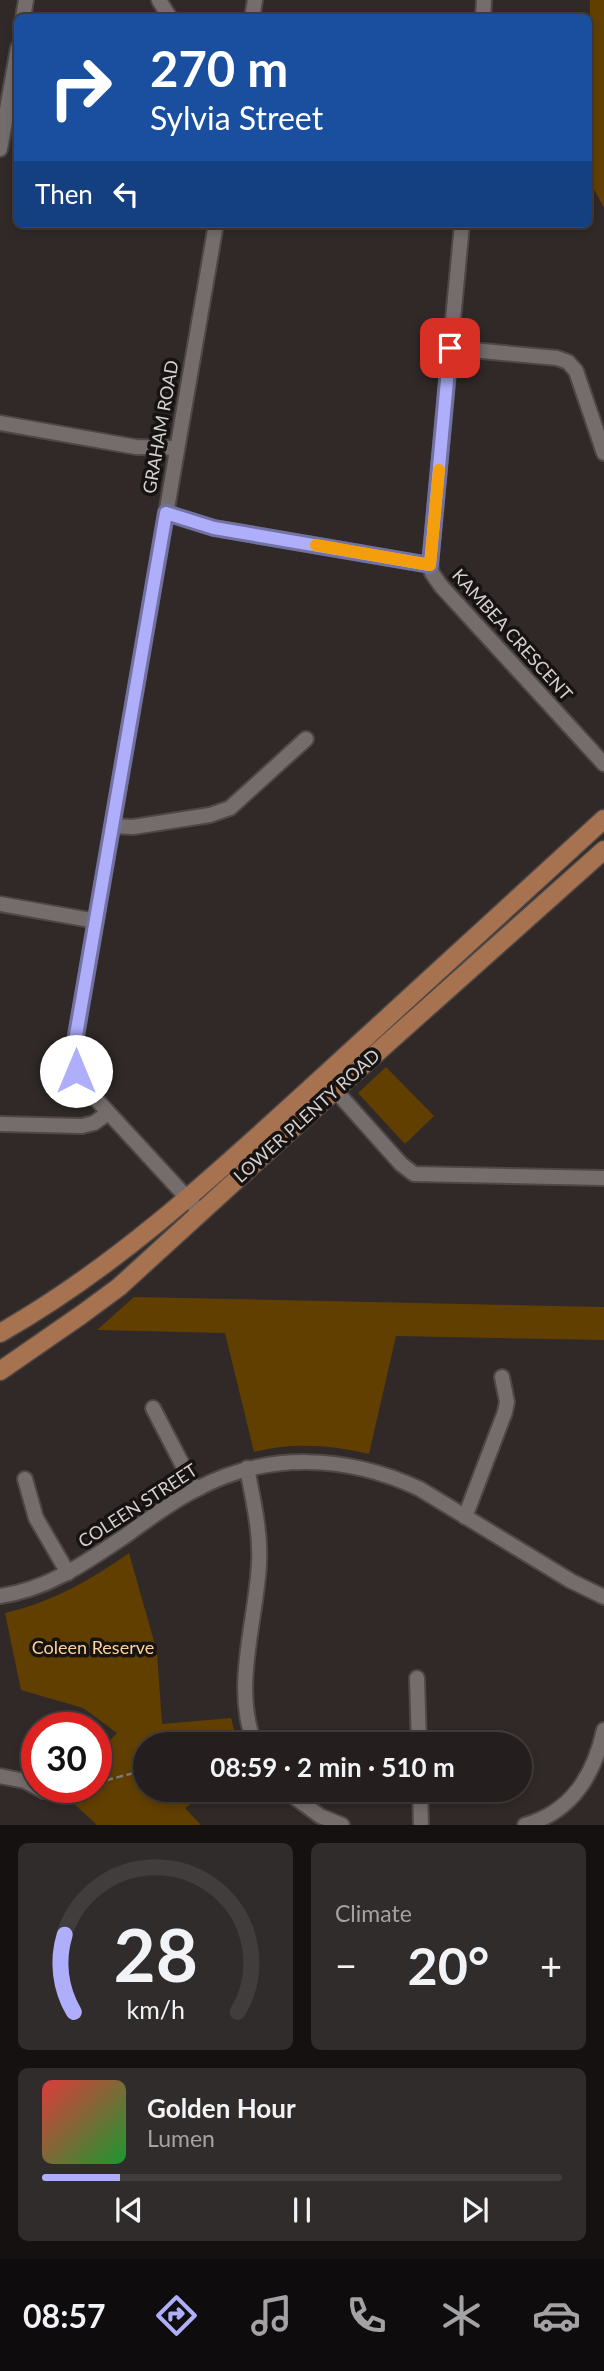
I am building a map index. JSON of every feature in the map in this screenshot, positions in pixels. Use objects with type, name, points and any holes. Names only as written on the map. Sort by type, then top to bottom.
[{"type":"main road","name":"LOWER PLENTY ROAD","points":[[0,1333],[59,1298],[99,1270],[187,1200],[604,819]]},
{"type":"main road","name":"LOWER PLENTY ROAD","points":[[0,1371],[119,1287],[604,850]]},
{"type":"street","points":[[0,149],[14,70]]},
{"type":"street","name":"GRAHAM ROAD","points":[[201,1213],[80,1079],[73,1054],[215,228]]},
{"type":"street","name":"KAMBEA CRESCENT","points":[[462,228],[430,565],[432,573],[604,764]]},
{"type":"street","points":[[450,348],[557,358],[568,362],[580,380],[604,453]]},
{"type":"street","points":[[0,423],[176,454]]},
{"type":"street","points":[[164,519],[430,565]]},
{"type":"street","points":[[111,826],[133,827],[210,815],[230,808],[306,739]]},
{"type":"street","points":[[0,904],[96,921]]},
{"type":"street","points":[[335,1090],[401,1164],[414,1174],[604,1178]]},
{"type":"street","points":[[0,1124],[82,1126],[94,1123],[108,1113]]},
{"type":"street","points":[[465,1517],[505,1412],[507,1402],[502,1377]]},
{"type":"street","points":[[153,1408],[195,1489]]},
{"type":"street","name":"COLEEN STREET","points":[[0,1596],[25,1591],[68,1573],[195,1489],[247,1468],[311,1461],[358,1467],[410,1485],[571,1581],[604,1597]]},
{"type":"street","points":[[247,1468],[259,1544],[246,1674],[251,1732]]},
{"type":"street","points":[[25,1479],[31,1506],[68,1573]]},
{"type":"street","points":[[416,1678],[418,1732]]},
{"type":"street","points":[[525,1825],[549,1816],[565,1805],[599,1768],[604,1730]]},
{"type":"street","points":[[0,1776],[21,1781]]},
{"type":"street","points":[[301,1802],[320,1816],[342,1825]]},
{"type":"street","points":[[420,1802],[421,1825]]},
{"type":"path","points":[[112,1779],[133,1773]]},
{"type":"green space","points":[[590,0],[604,0],[604,208],[592,186],[592,14],[590,14]]},
{"type":"green space","points":[[386,1067],[434,1116],[405,1144],[358,1093]]},
{"type":"green space","points":[[134,1297],[604,1307],[604,1340],[396,1336],[369,1454],[312,1446],[254,1452],[225,1333],[97,1330]]},
{"type":"green space","name":"Coleen Reserve","points":[[129,1553],[157,1652],[162,1724],[231,1718],[235,1732],[133,1732],[133,1802],[194,1802],[185,1808],[201,1825],[97,1825],[73,1803],[112,1803],[112,1738],[117,1733],[112,1729],[112,1712],[88,1712],[83,1708],[21,1690],[5,1613],[39,1603],[99,1573]]},
{"type":"slow traffic","points":[[316,545],[430,565],[439,470]]},
{"type":"route","points":[[76,1071],[74,1047],[166,513],[214,528],[430,565],[450,348]]}]
